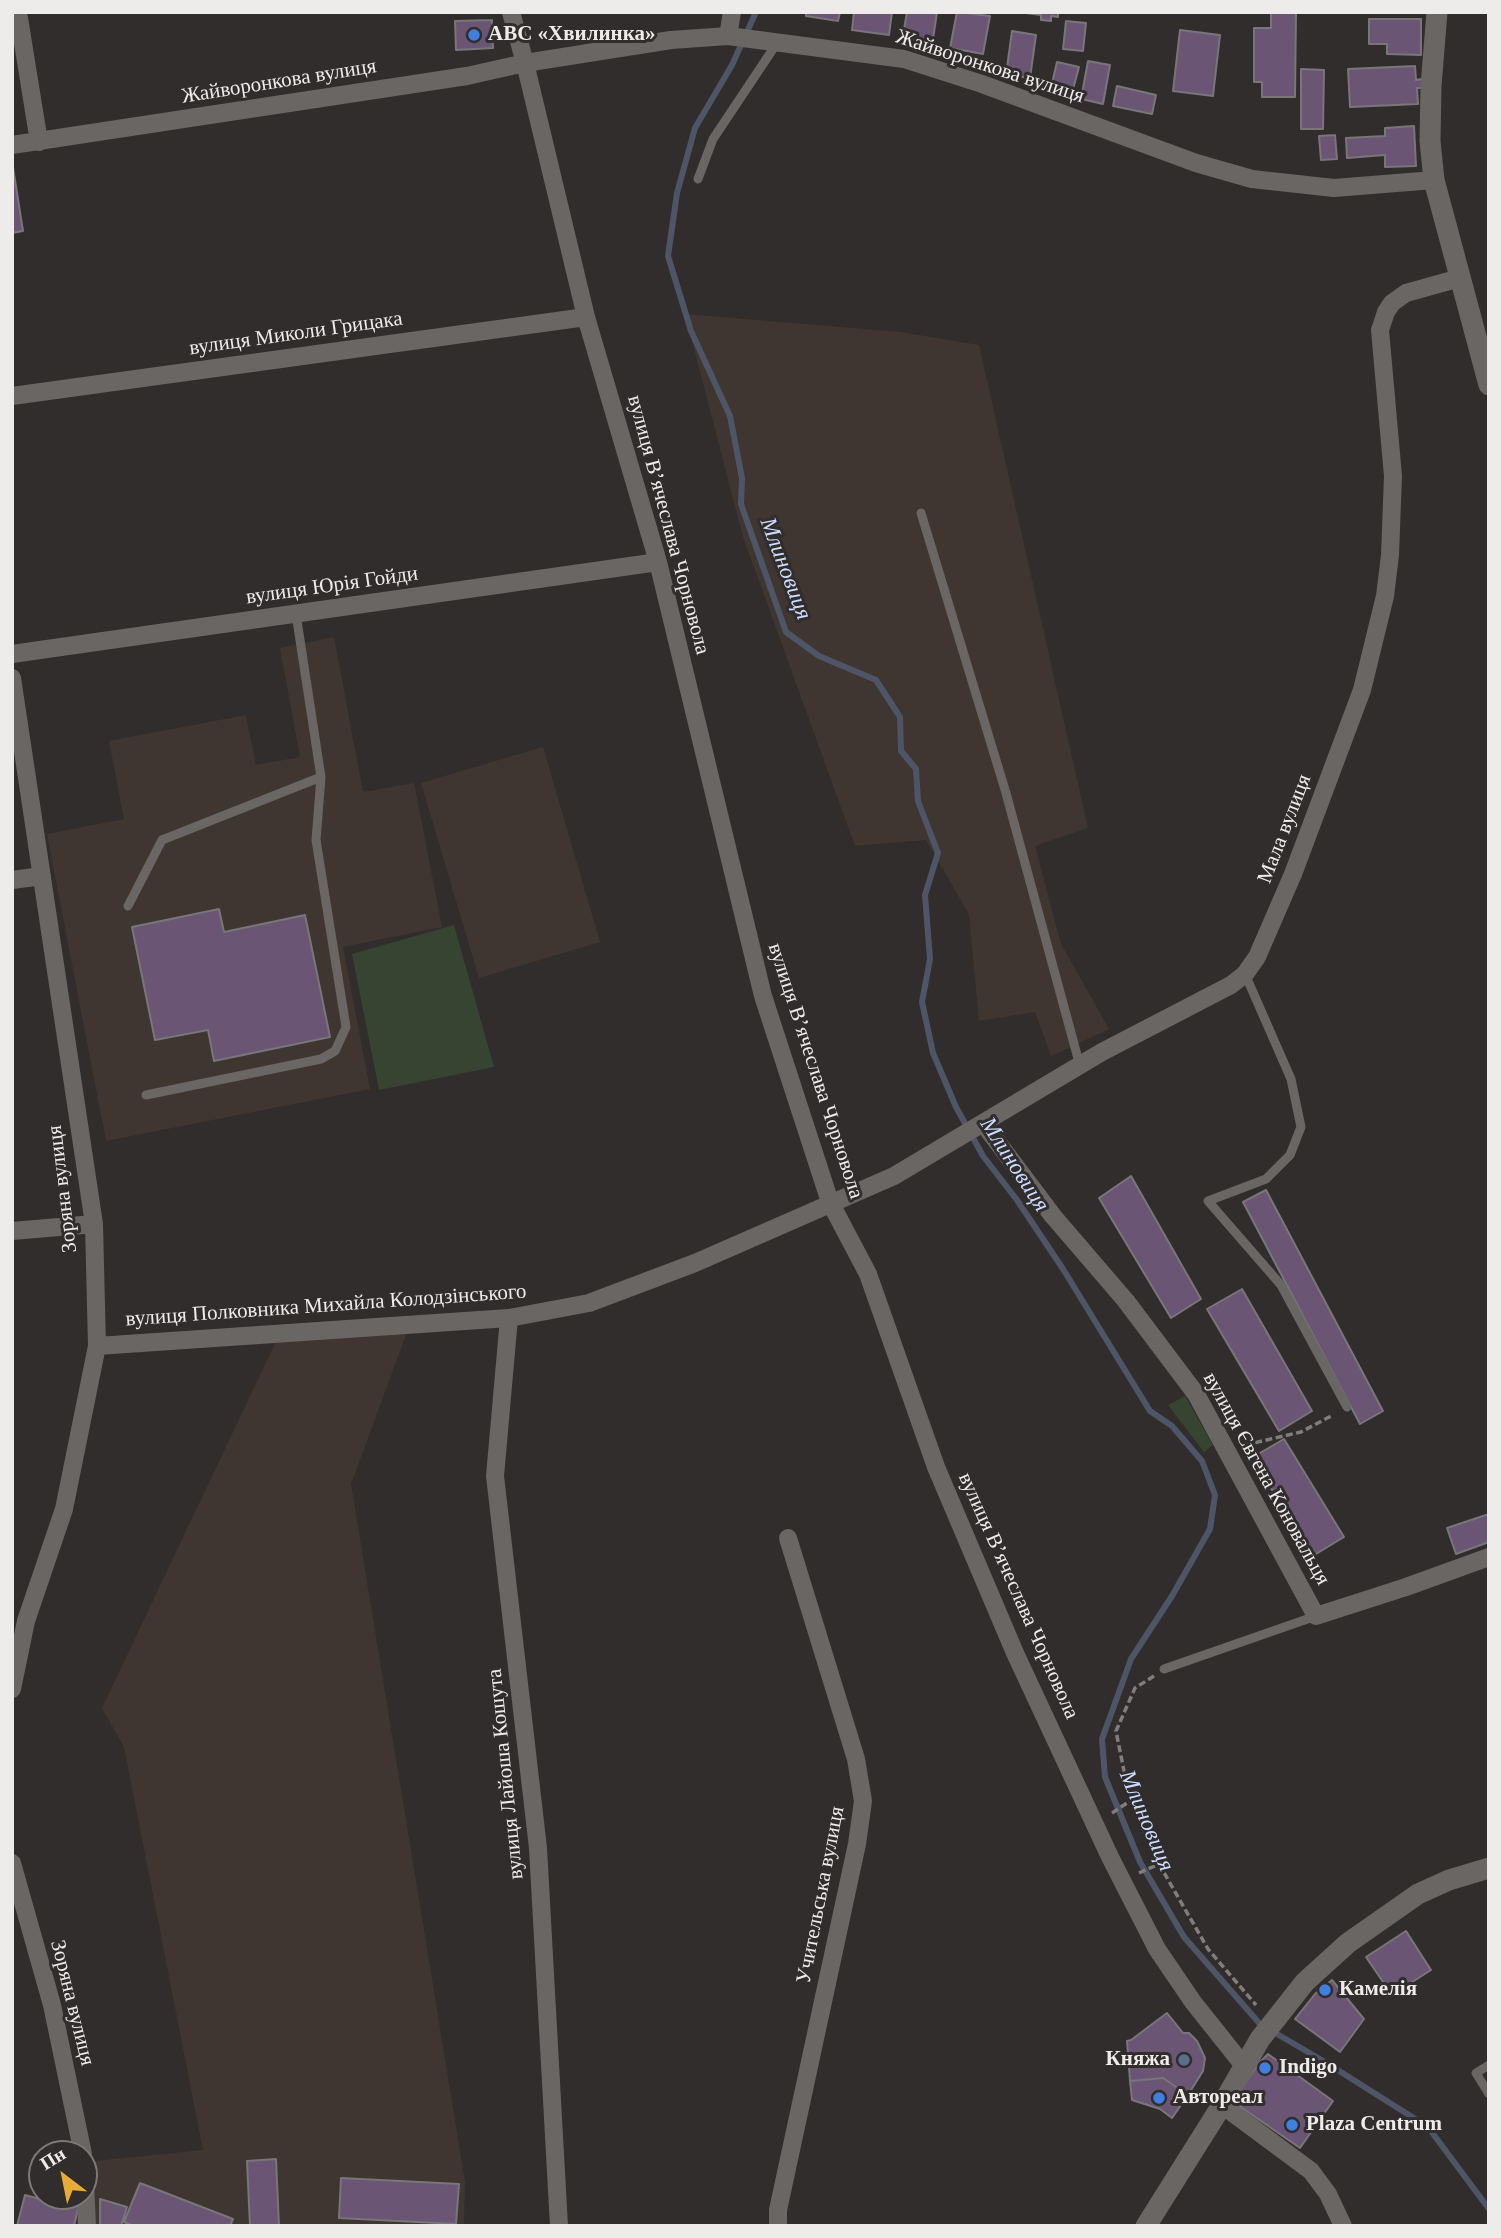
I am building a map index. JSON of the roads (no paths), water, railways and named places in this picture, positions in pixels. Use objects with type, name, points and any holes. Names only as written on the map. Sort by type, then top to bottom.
[{"type":"main road","points":[[1437,12],[1430,100],[1434,180],[1489,385]]},
{"type":"main road","points":[[1146,2226],[1260,2039],[1315,1972],[1348,1943],[1418,1894],[1449,1880],[1488,1870]]},
{"type":"street","points":[[18,12],[38,142]]},
{"type":"street","points":[[510,12],[525,63]]},
{"type":"street","points":[[728,36],[732,12]]},
{"type":"street","name":"Жайворонкова вулиця","points":[[12,145],[467,76],[525,63],[671,40],[728,36],[904,59],[982,84],[1196,163],[1252,179],[1334,188],[1434,180]]},
{"type":"street","name":"вулиця Вʼячеслава Чорновола","points":[[525,63],[586,317],[658,562],[763,996],[830,1202],[868,1274],[936,1467],[1004,1628],[1110,1857],[1157,1949],[1193,2002],[1244,2066]]},
{"type":"street","name":"Мала вулиця","points":[[830,1202],[894,1176],[1080,1066],[1231,985],[1245,974],[1257,957],[1293,874],[1362,690],[1385,596],[1390,555],[1393,477],[1380,330],[1392,303],[1406,293],[1460,278]]},
{"type":"street","name":"вулиця Миколи Грицака","points":[[12,396],[586,317]]},
{"type":"street","name":"вулиця Юрія Гойди","points":[[12,654],[658,562]]},
{"type":"street","name":"Зоряна вулиця","points":[[12,678],[94,1224],[97,1346],[64,1509],[26,1621],[12,1689]]},
{"type":"street","points":[[12,880],[42,876]]},
{"type":"street","name":"вулиця Євгена Коновальця","points":[[983,1123],[1053,1216],[1126,1301],[1196,1394],[1316,1616],[1489,1557]]},
{"type":"street","name":"вулиця Полковника Михайла Колодзінського","points":[[97,1346],[509,1318],[589,1303],[695,1263],[830,1202]]},
{"type":"street","points":[[12,1231],[94,1224]]},
{"type":"street","name":"вулиця Лайоша Кошута","points":[[509,1318],[495,1476],[538,1847],[559,2226]]},
{"type":"street","name":"Учительська вулиця","points":[[778,2226],[778,2210],[857,1844],[863,1801],[856,1759],[788,1538]]},
{"type":"street","name":"Зоряна вулиця","points":[[12,1863],[52,2004],[80,2140]]},
{"type":"street","points":[[1222,2105],[1311,2171],[1328,2194],[1343,2226]]},
{"type":"lane","points":[[698,179],[713,139],[773,43]]},
{"type":"lane","points":[[920,513],[1006,793],[1080,1066]]},
{"type":"lane","points":[[146,1095],[321,1059],[335,1051],[346,1027],[316,840],[321,777],[296,614]]},
{"type":"lane","points":[[128,906],[162,840],[321,777]]},
{"type":"lane","points":[[1245,974],[1291,1079],[1301,1127],[1290,1155],[1266,1179],[1208,1201],[1281,1285],[1347,1407]]},
{"type":"lane","points":[[1164,1670],[1316,1616]]},
{"type":"lane","points":[[1489,2065],[1476,2073],[1489,2094]]},
{"type":"waterway","name":"Млиновиця","points":[[756,12],[732,65],[695,128],[677,193],[668,256],[691,331],[730,416],[742,478],[741,504],[786,632],[819,656],[876,680],[900,717],[901,751],[916,769],[918,801],[938,853],[925,895],[930,959],[922,1002],[933,1053],[956,1107],[983,1156],[1017,1200],[1063,1269],[1150,1411],[1172,1426],[1202,1461],[1215,1495],[1210,1529],[1172,1596],[1131,1659],[1102,1739],[1105,1777],[1140,1862],[1184,1937],[1260,2024],[1428,2127],[1489,2209]]},
{"type":"place","name":"АВС «Хвилинка»","points":[[474,35]]},
{"type":"place","name":"Камелія","points":[[1325,1990]]},
{"type":"place","name":"Княжа","points":[[1184,2060]]},
{"type":"place","name":"Indigo","points":[[1265,2068]]},
{"type":"place","name":"Автореал","points":[[1159,2098]]},
{"type":"place","name":"Plaza Centrum","points":[[1292,2125]]}]
